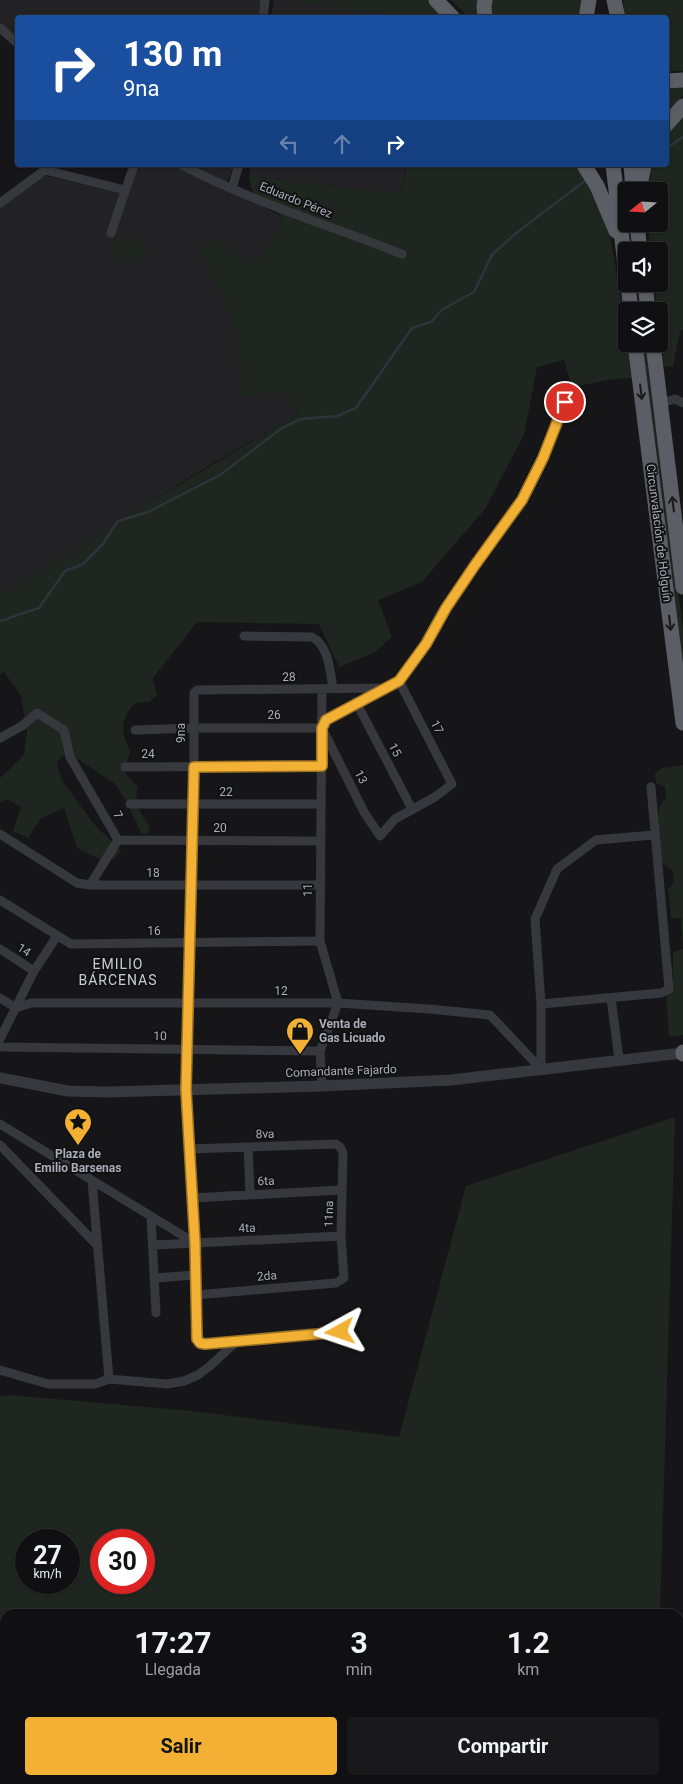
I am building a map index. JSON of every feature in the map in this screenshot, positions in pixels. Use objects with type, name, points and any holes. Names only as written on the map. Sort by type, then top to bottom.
[{"type":"highway","points":[[436,0],[450,15]]},
{"type":"highway","points":[[485,0],[485,15]]},
{"type":"highway","points":[[586,15],[589,0]]},
{"type":"highway","points":[[593,0],[595,15]]},
{"type":"highway","points":[[614,0],[616,15]]},
{"type":"highway","points":[[669,81],[683,80]]},
{"type":"highway","points":[[669,121],[683,106]]},
{"type":"highway","points":[[585,167],[597,186],[621,242]]},
{"type":"highway","points":[[613,167],[622,242]]},
{"type":"highway","points":[[631,167],[632,182]]},
{"type":"highway","points":[[641,182],[644,167]]},
{"type":"highway","name":"Circunvalación de Holguín","points":[[636,352],[683,722]]},
{"type":"highway","name":"Circunvalación de Holguín","points":[[654,352],[683,587]]},
{"type":"street","points":[[263,15],[265,0]]},
{"type":"street","points":[[0,28],[15,41]]},
{"type":"street","points":[[111,233],[133,167]]},
{"type":"street","name":"Eduardo Pérez","points":[[186,167],[200,175],[299,217],[402,254]]},
{"type":"street","points":[[232,188],[238,167]]},
{"type":"street","points":[[0,202],[46,170],[125,190]]},
{"type":"street","points":[[661,403],[675,398],[683,403]]},
{"type":"street","points":[[322,728],[326,720],[356,702],[399,681],[426,644],[470,572],[522,500],[543,458],[565,402]]},
{"type":"street","points":[[244,636],[312,637],[318,640],[328,661],[333,689]]},
{"type":"street","name":"17","points":[[399,681],[452,784],[436,797],[412,809]]},
{"type":"street","name":"28","points":[[195,692],[384,688]]},
{"type":"street","name":"11","points":[[322,689],[320,941],[338,1003]]},
{"type":"street","name":"9na","points":[[195,692],[186,1090],[195,1243],[197,1339],[200,1343],[205,1344],[237,1341]]},
{"type":"street","name":"15","points":[[356,702],[412,809]]},
{"type":"street","name":"7","points":[[0,738],[22,726],[37,713],[64,730],[70,757],[118,840],[90,885]]},
{"type":"street","name":"26","points":[[135,730],[322,728]]},
{"type":"street","name":"13","points":[[322,728],[364,812],[380,836],[395,819],[412,809]]},
{"type":"street","name":"24","points":[[125,767],[322,766]]},
{"type":"street","points":[[541,1004],[661,993],[669,989],[651,787]]},
{"type":"street","name":"22","points":[[130,804],[321,804]]},
{"type":"street","name":"18","points":[[0,834],[78,883],[90,885],[321,885]]},
{"type":"street","points":[[541,1069],[541,1004],[535,919],[557,869],[596,840],[654,835]]},
{"type":"street","name":"20","points":[[118,840],[321,841]]},
{"type":"street","name":"16","points":[[0,900],[71,944],[320,941]]},
{"type":"street","points":[[0,1039],[34,972],[57,936]]},
{"type":"street","name":"14","points":[[0,949],[34,972]]},
{"type":"street","points":[[0,998],[16,1008]]},
{"type":"street","points":[[611,998],[619,1060]]},
{"type":"street","name":"12","points":[[16,1008],[31,1003],[338,1003],[429,1008],[490,1015],[541,1069]]},
{"type":"street","points":[[322,1086],[320,1051],[338,1003]]},
{"type":"street","name":"10","points":[[0,1047],[320,1051]]},
{"type":"street","name":"Comandante Fajardo","points":[[0,1078],[68,1091],[107,1092],[322,1086],[451,1080],[683,1053]]},
{"type":"street","points":[[0,1124],[195,1243]]},
{"type":"street","name":"8va","points":[[189,1149],[336,1144],[340,1147]]},
{"type":"street","points":[[0,1145],[97,1245]]},
{"type":"street","points":[[248,1147],[250,1194]]},
{"type":"street","name":"11na","points":[[340,1147],[343,1153],[341,1236],[344,1278],[341,1281]]},
{"type":"street","points":[[92,1181],[109,1380]]},
{"type":"street","name":"6ta","points":[[192,1198],[341,1190]]},
{"type":"street","points":[[152,1216],[156,1313]]},
{"type":"street","name":"4ta","points":[[154,1245],[341,1236]]},
{"type":"street","points":[[155,1278],[195,1276]]},
{"type":"street","name":"2da","points":[[196,1295],[336,1283],[341,1281]]},
{"type":"street","points":[[0,1370],[48,1384],[95,1384],[109,1380],[168,1384],[184,1381],[198,1375],[237,1341],[340,1332]]},
{"type":"shaded area","points":[[0,0],[261,0],[258,15],[15,15],[15,38],[0,23]]},
{"type":"shaded area","points":[[274,0],[424,0],[431,15],[272,15]]},
{"type":"shaded area","points":[[288,0],[430,0],[444,15],[393,15]]},
{"type":"shaded area","points":[[451,0],[482,0],[483,15],[466,15]]},
{"type":"shaded area","points":[[490,0],[587,0],[584,15],[492,15]]},
{"type":"shaded area","points":[[623,0],[683,0],[683,71],[669,71],[669,15],[625,15]]},
{"type":"shaded area","points":[[683,81],[683,95],[669,110],[669,82]]},
{"type":"shaded area","points":[[683,113],[683,329],[680,332],[673,367],[664,366],[663,352],[668,352],[668,302],[656,302],[655,292],[668,292],[668,242],[649,242],[649,232],[668,232],[668,182],[649,182],[651,167],[669,167],[669,129]]},
{"type":"shaded area","points":[[134,167],[179,167],[242,194],[283,218],[257,268],[211,238],[224,299],[236,333],[300,413],[200,471],[0,595],[0,208],[44,175],[124,194]]},
{"type":"shaded area","points":[[196,167],[233,167],[227,182]]},
{"type":"shaded area","points":[[251,167],[406,167],[401,194],[249,176]]},
{"type":"shaded area","points":[[407,167],[577,167],[609,228],[618,292],[620,292],[621,302],[618,302],[618,352],[630,352],[635,378],[613,379],[572,387],[564,360],[537,367],[524,435],[485,509],[422,582],[378,600],[392,637],[374,653],[339,667],[319,624],[197,622],[153,678],[157,696],[149,702],[135,703],[124,721],[124,737],[130,751],[127,763],[121,766],[138,787],[137,803],[150,827],[147,834],[141,833],[125,799],[115,784],[78,759],[61,756],[57,763],[61,779],[93,823],[121,851],[112,860],[99,859],[77,848],[64,808],[40,819],[28,838],[13,831],[21,807],[7,799],[0,802],[0,778],[24,755],[27,732],[21,696],[4,672],[0,674],[0,595],[118,521],[300,413],[282,391],[241,398],[236,333],[224,299],[200,253],[211,238],[257,267],[283,218],[252,191],[249,176],[401,194]]},
{"type":"shaded area","points":[[124,237],[141,243],[146,255],[133,262],[112,256],[110,246],[115,238]]},
{"type":"shaded area","points":[[643,352],[648,352],[683,630],[683,668]]},
{"type":"shaded area","points":[[683,765],[683,949],[681,918],[671,918],[668,889],[674,883],[673,871],[662,863],[658,818],[660,806],[666,797],[665,786],[656,783],[655,773],[662,768]]},
{"type":"shaded area","points":[[683,949],[683,1035],[669,1037],[666,994],[673,990],[673,952]]},
{"type":"shaded area","points":[[675,1117],[660,1609],[0,1609],[0,1396],[9,1395],[192,1411],[399,1437],[466,1186]]},
{"type":"waterway","points":[[671,145],[683,137]]},
{"type":"waterway","points":[[0,621],[39,608],[65,571],[83,564],[103,544],[118,521],[148,512],[220,475],[282,428],[301,419],[337,416],[356,408],[412,328],[431,322],[443,309],[474,292],[492,255],[515,234],[586,180]]},
{"type":"place","name":"Venta de Gas Licuado","points":[[300,1055]]},
{"type":"place","name":"Plaza de Emilio Barsenas","points":[[78,1146]]},
{"type":"district","name":"EMILIO BÁRCENAS","points":[[118,972]]},
{"type":"route","points":[[340,1332],[205,1344],[200,1343],[197,1339],[195,1243],[186,1090],[194,767],[322,766],[322,728],[326,720],[356,702],[399,681],[426,644],[446,608],[475,565],[522,500],[543,458],[565,402]]}]
